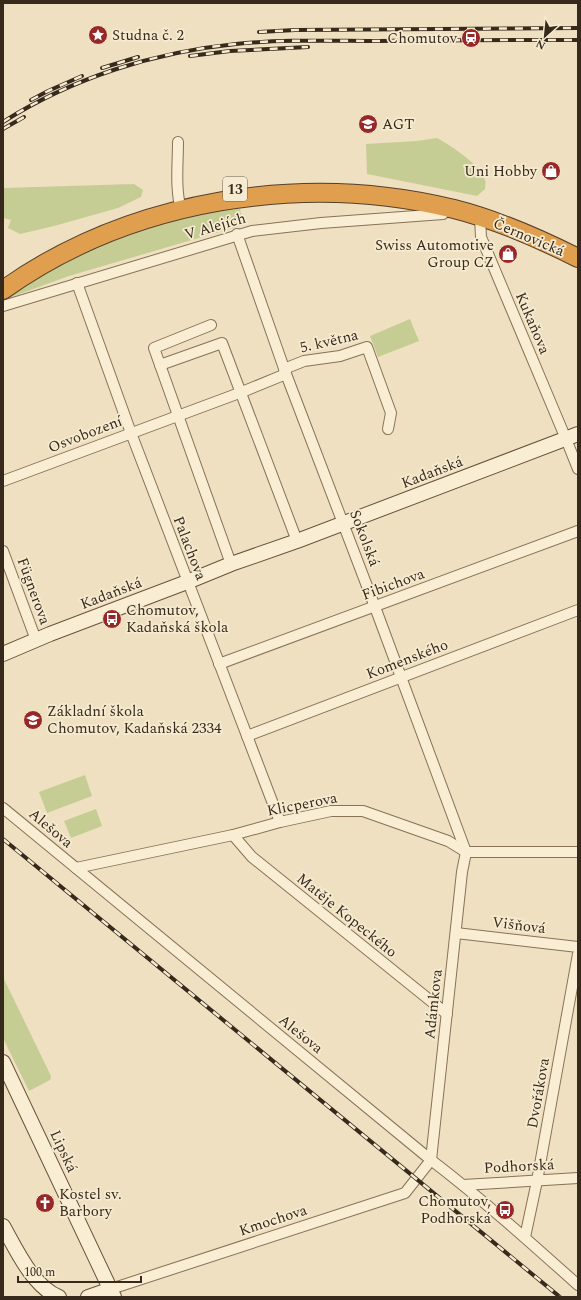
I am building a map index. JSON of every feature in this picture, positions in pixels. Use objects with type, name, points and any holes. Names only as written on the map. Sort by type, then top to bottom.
[{"type":"highway","name":"13","points":[[3,290],[61,254],[112,230],[216,192],[267,185],[333,183],[390,187],[456,200],[482,212]]},
{"type":"highway","name":"13","points":[[3,279],[35,258],[88,230],[109,222],[179,205]]},
{"type":"highway","name":"Černovická","points":[[482,212],[537,227],[578,246]]},
{"type":"highway","name":"Černovická","points":[[482,212],[578,258]]},
{"type":"street","points":[[178,142],[179,205]]},
{"type":"street","name":"Kukaňova","points":[[482,212],[481,237],[572,436],[578,470]]},
{"type":"street","name":"V Alejích","points":[[3,306],[237,234],[321,223],[443,214]]},
{"type":"street","name":"Sokolská","points":[[237,234],[285,372],[375,607],[400,678],[466,852]]},
{"type":"street","name":"Palachova","points":[[77,283],[187,582],[280,822]]},
{"type":"street","points":[[211,325],[154,348],[231,564]]},
{"type":"street","points":[[160,365],[222,343],[242,392],[297,541]]},
{"type":"street","name":"5. května","points":[[285,372],[304,361],[340,356],[367,347],[391,413],[388,429]]},
{"type":"street","name":"Osvobození","points":[[3,481],[242,392],[285,372]]},
{"type":"street","name":"Kadaňská","points":[[3,654],[231,564],[297,541],[572,436]]},
{"type":"street","name":"Fibichova","points":[[219,664],[578,531]]},
{"type":"street","name":"Fügnerova","points":[[3,551],[36,640]]},
{"type":"street","name":"Komenského","points":[[247,736],[578,610]]},
{"type":"street","name":"Alešova","points":[[3,808],[430,1160],[463,1185],[525,1237],[578,1285]]},
{"type":"street","name":"Klicperova","points":[[76,868],[233,835],[280,822],[331,811],[364,811],[448,841],[466,852]]},
{"type":"street","name":"Matěje Kopeckého","points":[[233,835],[252,857],[446,1014]]},
{"type":"street","points":[[466,852],[578,852]]},
{"type":"street","name":"Adámkova","points":[[430,1160],[462,872],[466,852]]},
{"type":"street","name":"Višňová","points":[[456,933],[578,947]]},
{"type":"street","name":"Dvořákova","points":[[525,1237],[537,1180],[578,954]]},
{"type":"street","name":"Lipská","points":[[3,1062],[113,1293]]},
{"type":"street","name":"Kmochova","points":[[113,1293],[405,1193],[430,1160]]},
{"type":"street","name":"Podhorská","points":[[463,1185],[578,1178]]},
{"type":"street","points":[[3,1226],[28,1269],[42,1286],[56,1296]]},
{"type":"street","points":[[88,1297],[113,1293]]},
{"type":"green space","points":[[437,138],[449,145],[478,168],[485,181],[485,189],[477,196],[367,174],[366,144],[417,141]]},
{"type":"green space","points":[[134,184],[143,190],[141,197],[118,208],[54,226],[20,234],[8,228],[11,220],[3,218],[3,188]]},
{"type":"green space","points":[[240,209],[243,225],[69,276],[3,300],[43,272],[93,246],[195,213]]},
{"type":"green space","points":[[410,319],[419,341],[378,357],[370,336]]},
{"type":"green space","points":[[85,775],[92,796],[47,813],[39,792]]},
{"type":"green space","points":[[96,809],[102,826],[71,838],[64,821]]},
{"type":"green space","points":[[3,977],[51,1076],[50,1080],[29,1091],[3,1038]]},
{"type":"railway","points":[[259,32],[295,30],[578,28]]},
{"type":"railway","points":[[3,122],[57,92],[86,80],[145,61],[175,53],[206,48],[254,42],[290,41],[578,40]]},
{"type":"railway","points":[[190,56],[230,51],[308,47]]},
{"type":"railway","points":[[102,68],[138,57]]},
{"type":"railway","points":[[31,100],[82,76]]},
{"type":"railway","points":[[3,129],[24,117]]},
{"type":"railway","points":[[3,839],[560,1297]]},
{"type":"place","name":"Studna č. 2","points":[[98,35]]},
{"type":"place","name":"Chomutov","points":[[471,38]]},
{"type":"place","name":"AGT","points":[[368,124]]},
{"type":"place","name":"Uni Hobby","points":[[551,171]]},
{"type":"place","name":"Swiss Automotive Group CZ","points":[[508,254]]},
{"type":"place","name":"Chomutov, Kadaňská škola","points":[[112,619]]},
{"type":"place","name":"Základní škola Chomutov, Kadaňská 2334","points":[[33,720]]},
{"type":"place","name":"Kostel sv. Barbory","points":[[45,1203]]},
{"type":"place","name":"Chomutov, Podhorská","points":[[505,1210]]}]
